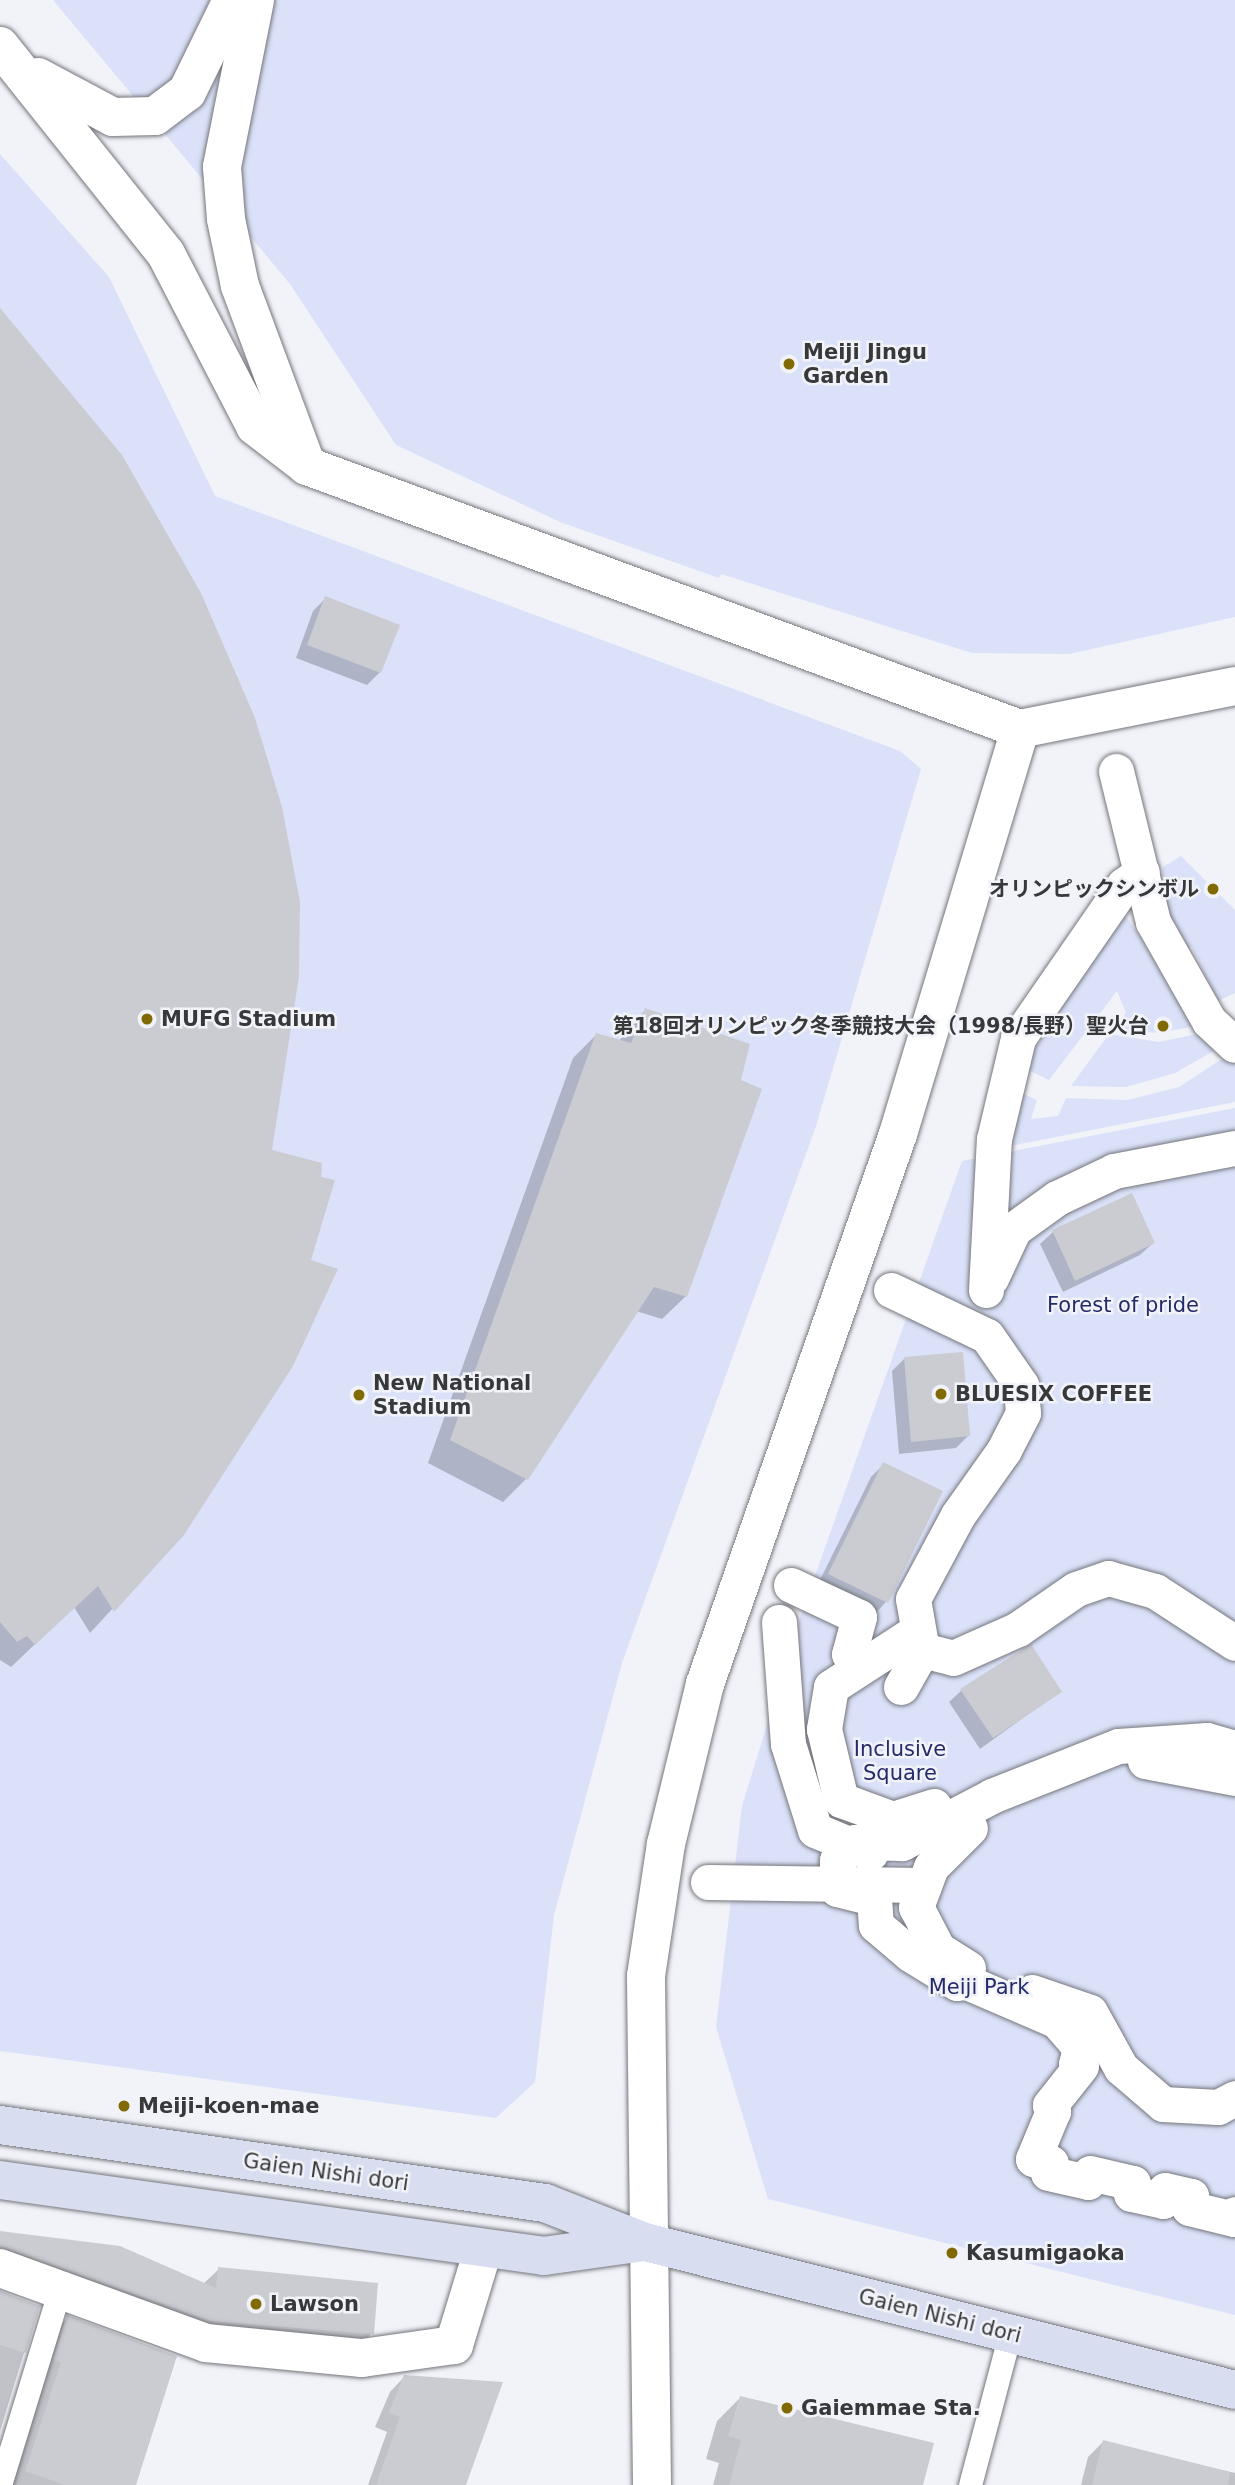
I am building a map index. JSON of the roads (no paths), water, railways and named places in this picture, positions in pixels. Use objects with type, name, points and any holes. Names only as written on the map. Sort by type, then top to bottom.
[{"type":"main road","name":"Gaien Nishi dori","points":[[0,2125],[545,2203],[645,2242],[1235,2390]]},
{"type":"main road","name":"Gaien Nishi dori","points":[[0,2180],[484,2250],[544,2256],[645,2242]]},
{"type":"street","points":[[6,53],[88,108],[113,117],[155,116],[187,92],[232,0]]},
{"type":"street","points":[[255,0],[222,167],[226,219],[240,286],[307,466]]},
{"type":"street","points":[[6,53],[166,254],[255,426],[307,466],[1020,729],[1235,686]]},
{"type":"street","points":[[652,2485],[645,2242],[646,1976],[684,1760],[779,1464],[898,1134],[1020,729]]},
{"type":"street","points":[[1116,771],[1153,922],[1209,1021],[1235,1045]]},
{"type":"street","points":[[990,1340],[986,1290],[994,1139],[1018,1038],[1124,885],[1142,872]]},
{"type":"street","points":[[986,1290],[1014,1229],[1057,1198],[1114,1171],[1235,1148]]},
{"type":"street","points":[[891,1290],[990,1340],[1021,1385],[1023,1413],[913,1599],[918,1641],[901,1687]]},
{"type":"street","points":[[1235,1643],[1155,1591],[1108,1578],[1076,1589],[1018,1629],[953,1658],[918,1641],[867,1661],[831,1687],[824,1729],[841,1800],[894,1819],[946,1817],[1047,1782],[1157,1758],[1235,1778]]},
{"type":"street","points":[[791,1585],[859,1617],[849,1654],[867,1661]]},
{"type":"street","points":[[779,1622],[788,1744],[815,1830],[864,1854],[932,1846],[946,1817],[1118,1746],[1207,1740],[1235,1748]]},
{"type":"street","points":[[946,1817],[916,1907],[938,1949],[992,1984],[1053,1996],[1090,2012],[1120,2066],[1163,2104],[1218,2107],[1235,2098]]},
{"type":"street","points":[[849,1847],[837,1860],[837,1889],[874,1898],[876,1925],[903,1950],[957,1983],[962,1980],[1057,2021],[1080,2047],[1076,2064],[1081,2066],[1050,2105],[1054,2111],[1032,2159],[1051,2163],[1048,2173],[1088,2182],[1090,2173],[1133,2183],[1131,2194],[1163,2201],[1165,2190],[1191,2196],[1189,2208],[1235,2214]]},
{"type":"street","points":[[708,1882],[837,1880],[924,1885]]},
{"type":"street","points":[[1057,2106],[1120,2066]]},
{"type":"street","points":[[0,2268],[206,2343],[362,2357],[454,2345],[484,2250]]},
{"type":"lane","points":[[0,2485],[60,2290]]},
{"type":"lane","points":[[970,2485],[1010,2334]]},
{"type":"place","name":"Meiji Jingu Garden","points":[[789,364]]},
{"type":"place","name":"オリンピックシンボル","points":[[1213,889]]},
{"type":"place","name":"MUFG Stadium","points":[[147,1019]]},
{"type":"place","name":"第18回オリンピック冬季競技大会（1998/長野）聖火台","points":[[1163,1026]]},
{"type":"place","name":"BLUESIX COFFEE","points":[[941,1394]]},
{"type":"place","name":"New National Stadium","points":[[359,1395]]},
{"type":"place","name":"Meiji-koen-mae","points":[[124,2106]]},
{"type":"place","name":"Kasumigaoka","points":[[952,2253]]},
{"type":"place","name":"Lawson","points":[[256,2304]]},
{"type":"place","name":"Gaiemmae Sta.","points":[[787,2408]]},
{"type":"park label","name":"Forest of pride","points":[[1123,1305]]},
{"type":"park label","name":"Inclusive Square","points":[[900,1761]]},
{"type":"park label","name":"Meiji Park","points":[[979,1987]]}]
